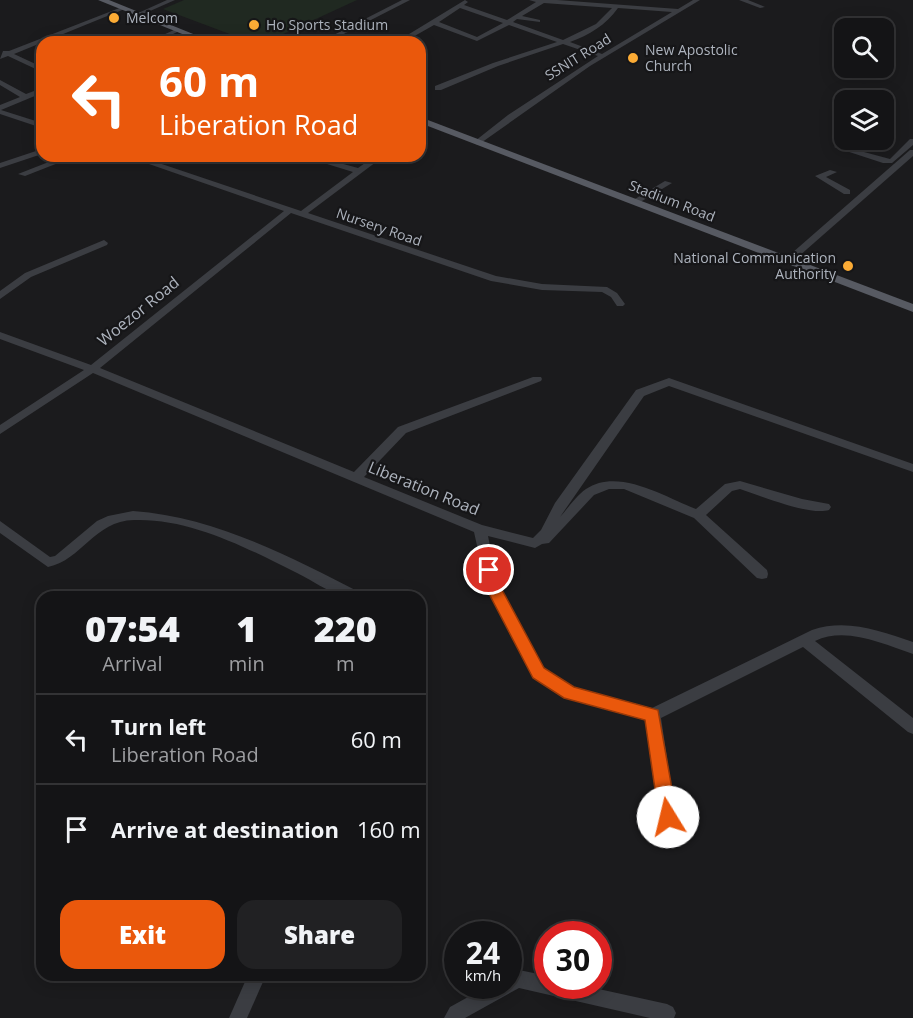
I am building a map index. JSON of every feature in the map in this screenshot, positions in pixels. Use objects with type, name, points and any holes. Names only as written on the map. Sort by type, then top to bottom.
[{"type":"main road","points":[[102,0],[194,36]]},
{"type":"main road","name":"Stadium Road","points":[[426,124],[913,308]]},
{"type":"street","points":[[139,14],[172,0]]},
{"type":"street","points":[[336,36],[407,0]]},
{"type":"street","points":[[410,36],[434,23],[467,0]]},
{"type":"street","points":[[532,0],[680,11]]},
{"type":"street","name":"SSNIT Road","points":[[478,143],[511,117],[603,56],[697,0]]},
{"type":"street","points":[[742,0],[762,7]]},
{"type":"street","points":[[434,23],[477,39],[542,1]]},
{"type":"street","points":[[460,6],[603,56]]},
{"type":"street","points":[[438,88],[514,57],[565,42],[600,23],[618,6]]},
{"type":"street","points":[[53,36],[124,8]]},
{"type":"street","points":[[517,17],[538,21]]},
{"type":"street","points":[[164,36],[178,30]]},
{"type":"street","points":[[0,57],[36,43]]},
{"type":"street","points":[[0,49],[36,67]]},
{"type":"street","points":[[0,82],[25,97]]},
{"type":"street","points":[[0,110],[36,92]]},
{"type":"street","points":[[0,110],[36,124]]},
{"type":"street","points":[[848,150],[892,161],[913,141]]},
{"type":"street","points":[[787,262],[913,152]]},
{"type":"street","points":[[0,166],[36,153]]},
{"type":"street","points":[[22,174],[55,162]]},
{"type":"street","name":"Nursery Road","points":[[148,162],[494,279],[542,287],[604,289],[614,295],[620,304]]},
{"type":"street","points":[[327,162],[359,171]]},
{"type":"street","points":[[302,214],[372,162]]},
{"type":"street","points":[[829,162],[855,202]]},
{"type":"street","points":[[833,171],[819,176],[847,192]]},
{"type":"street","points":[[634,202],[668,183]]},
{"type":"street","name":"Woezor Road","points":[[0,430],[92,369],[290,210]]},
{"type":"street","points":[[0,296],[28,275],[104,243]]},
{"type":"street","name":"Liberation Road","points":[[0,335],[92,369],[480,529],[492,586],[538,673],[570,693],[653,715]]},
{"type":"street","points":[[356,478],[402,430],[537,379]]},
{"type":"street","points":[[534,543],[545,533],[559,506],[640,393],[669,382],[913,468]]},
{"type":"street","points":[[698,515],[729,487],[740,484],[802,504],[825,507]]},
{"type":"street","points":[[480,529],[534,543],[543,542],[590,492],[608,485],[625,485],[698,515],[762,574]]},
{"type":"street","points":[[0,526],[48,562],[58,560],[108,520],[129,514],[156,517],[189,524],[286,560],[345,591]]},
{"type":"street","points":[[668,817],[653,715],[804,640],[832,629],[846,628],[913,648]]},
{"type":"street","points":[[804,640],[913,727]]},
{"type":"street","points":[[238,1018],[254,981]]},
{"type":"street","points":[[453,1018],[456,1013],[481,999]]},
{"type":"street","points":[[608,999],[667,1013]]},
{"type":"shaded area","name":"Ho Sports Stadium","points":[[184,0],[357,0],[279,36],[235,36],[163,9]]},
{"type":"place","name":"Melcom","points":[[114,18]]},
{"type":"place","name":"Ho Sports Stadium","points":[[254,25]]},
{"type":"place","name":"New Apostolic Church","points":[[633,58]]},
{"type":"place","name":"National Communication Authority","points":[[848,266]]},
{"type":"route","points":[[489,570],[492,586],[538,673],[560,689],[570,693],[653,715],[668,817]]}]
